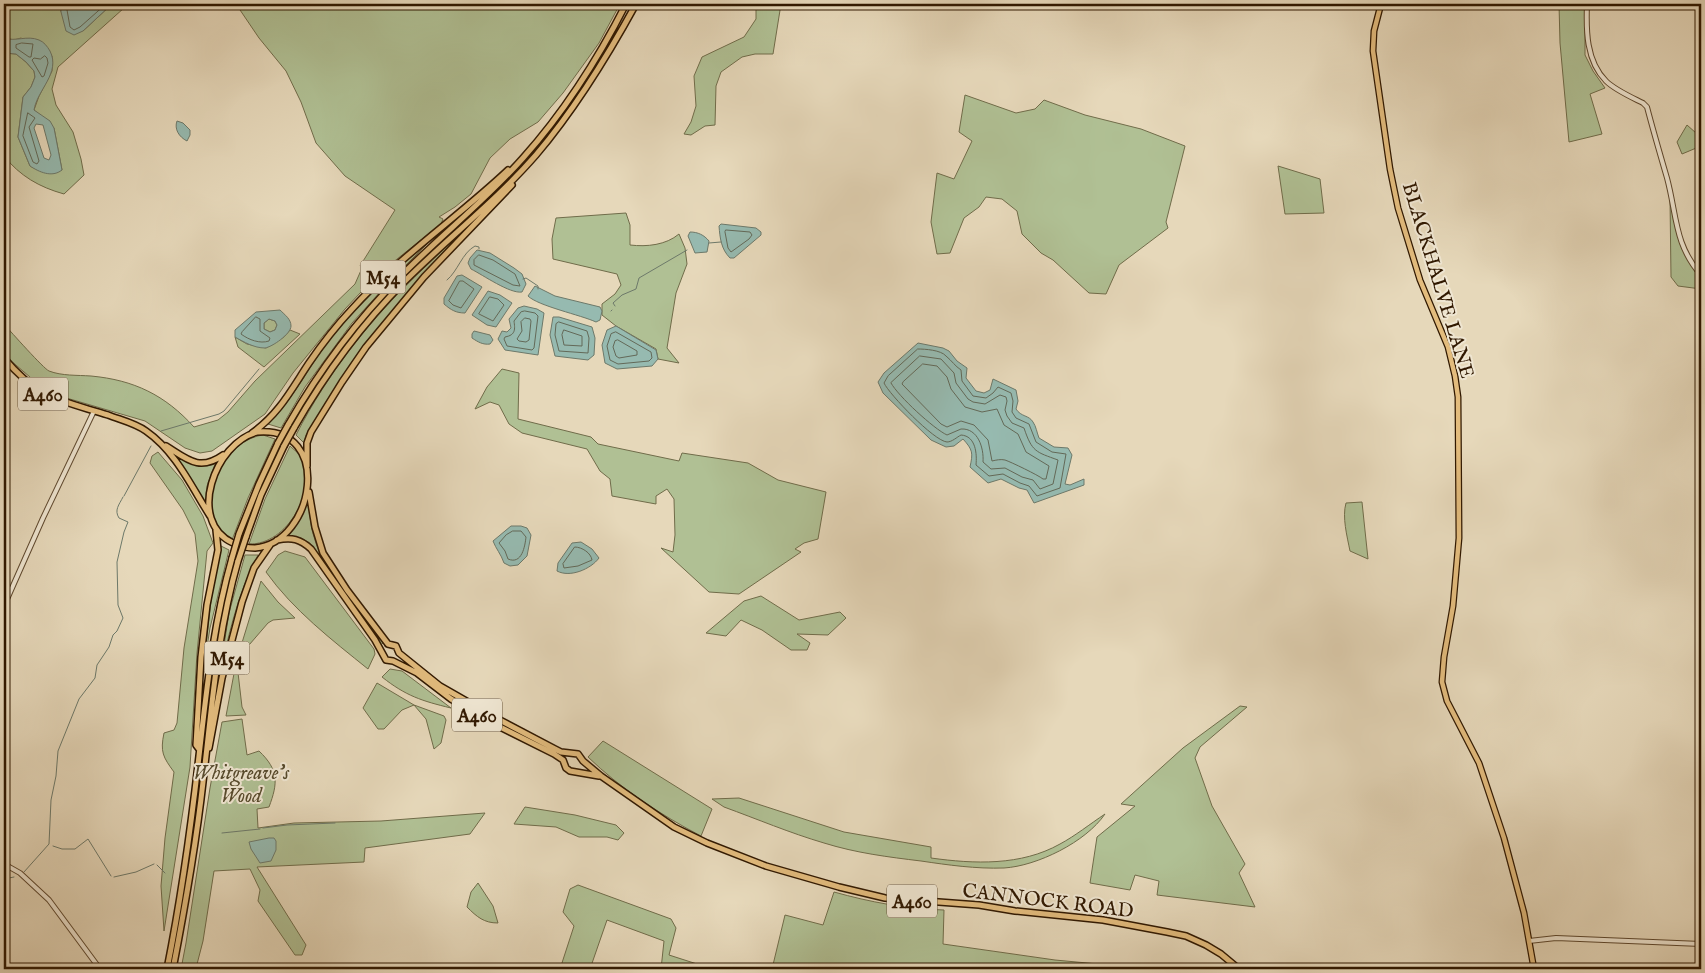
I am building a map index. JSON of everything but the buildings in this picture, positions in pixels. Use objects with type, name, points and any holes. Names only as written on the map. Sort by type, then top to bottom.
[{"type":"highway","name":"M54","points":[[167,969],[190,836],[210,653],[218,614],[239,534],[278,443],[327,362],[374,304],[416,261],[491,191],[537,142],[576,90],[614,28],[626,4]]},
{"type":"highway","name":"M54","points":[[204,780],[208,728],[218,652],[225,612],[238,561],[262,495],[294,428],[324,378],[371,318],[406,280],[487,205],[535,155],[582,95],[636,4]]},
{"type":"highway","name":"M54","points":[[252,433],[269,421],[275,414],[320,347],[363,297],[408,255],[485,192],[537,142]]},
{"type":"highway","points":[[277,540],[292,538],[303,542],[311,548],[367,627],[386,660],[392,661],[397,658],[399,653],[396,646],[388,644],[352,597],[323,553],[315,527],[308,486],[307,444],[311,432],[366,347],[411,292],[519,177],[535,155]]},
{"type":"highway","name":"A460","points":[[4,358],[23,379],[43,394],[59,401],[134,424],[188,460],[198,464],[214,462],[252,433]]},
{"type":"highway","points":[[252,433],[273,432],[289,438],[301,452],[307,466]]},
{"type":"highway","name":"A460","points":[[161,443],[182,470],[212,518],[216,528],[228,540],[240,546],[253,548],[271,544],[277,540]]},
{"type":"highway","points":[[212,518],[209,503],[212,481],[218,465],[227,452]]},
{"type":"highway","points":[[277,540],[298,517],[305,501],[308,486]]},
{"type":"highway","points":[[200,749],[196,745],[200,664],[207,605],[218,550],[216,528]]},
{"type":"highway","name":"M54","points":[[173,969],[222,678],[240,609],[254,568],[271,544]]},
{"type":"highway","points":[[382,652],[388,644]]},
{"type":"highway","name":"A460","points":[[399,653],[440,686],[462,699],[555,749],[571,754]]},
{"type":"highway","name":"A460","points":[[392,661],[417,673],[473,713],[554,754],[565,763]]},
{"type":"highway","points":[[571,754],[578,754],[583,761],[582,767],[576,772],[568,770],[565,763],[566,757],[571,754]]},
{"type":"highway","name":"CANNOCK ROAD","points":[[583,761],[665,821],[692,836],[744,858],[793,875],[885,898],[979,905],[1110,922],[1168,932],[1186,936],[1206,945],[1221,954],[1238,969]]},
{"type":"highway","name":"CANNOCK ROAD","points":[[576,772],[601,776]]},
{"type":"main road","name":"BLACKHALVE LANE","points":[[1381,4],[1374,30],[1373,51],[1392,185],[1420,280],[1448,347],[1456,376],[1458,397],[1459,538],[1453,606],[1442,669],[1443,689],[1449,706],[1475,753],[1489,791],[1513,867],[1534,969]]},
{"type":"street","points":[[1587,4],[1588,47],[1591,56],[1606,81],[1645,104],[1667,178],[1679,237],[1701,275]]},
{"type":"street","points":[[4,606],[94,411]]},
{"type":"street","points":[[4,864],[20,873],[49,900],[100,969]]},
{"type":"street","points":[[1529,940],[1556,938],[1701,944]]},
{"type":"green space","points":[[4,4],[61,4],[61,12],[83,31],[112,4],[125,4],[124,8],[58,67],[52,89],[56,105],[73,132],[84,175],[64,194],[46,188],[23,175],[4,156],[4,53],[16,54],[34,71],[35,77],[31,87],[23,97],[18,137],[30,166],[46,172],[62,170],[54,128],[34,110],[52,71],[52,56],[21,38],[14,40],[4,38]]},
{"type":"green space","points":[[234,4],[620,4],[599,43],[563,93],[538,122],[510,139],[490,158],[471,194],[439,217],[443,219],[441,224],[377,275],[345,309],[293,373],[265,414],[212,451],[200,453],[185,448],[145,421],[63,397],[37,383],[4,353],[4,324],[49,371],[64,375],[107,378],[135,385],[172,406],[194,427],[218,420],[228,412],[255,381],[355,284],[362,268],[360,266],[395,210],[345,176],[316,143],[301,102],[286,71]]},
{"type":"green space","points":[[756,4],[781,4],[773,54],[755,54],[742,57],[721,72],[716,86],[715,125],[705,126],[691,135],[684,134],[691,122],[696,106],[694,76],[702,57],[744,37],[756,19]]},
{"type":"green space","points":[[1559,4],[1585,4],[1585,55],[1605,88],[1590,94],[1602,134],[1569,142],[1560,43]]},
{"type":"green space","points":[[965,95],[1016,113],[1035,109],[1044,100],[1085,115],[1141,129],[1185,146],[1166,222],[1168,228],[1119,265],[1106,294],[1089,293],[1053,260],[1041,253],[1022,234],[1017,211],[1002,199],[986,197],[979,207],[964,218],[950,253],[937,254],[931,222],[937,173],[954,179],[972,141],[959,132]]},
{"type":"green space","points":[[1687,125],[1696,133],[1701,146],[1682,154],[1677,142]]},
{"type":"green space","points":[[1278,166],[1320,179],[1324,213],[1285,214]]},
{"type":"green space","points":[[1670,198],[1680,244],[1701,277],[1701,289],[1678,286],[1671,277]]},
{"type":"green space","points":[[626,213],[630,225],[630,245],[656,244],[668,241],[679,234],[685,248],[687,264],[676,293],[667,348],[679,363],[658,359],[656,349],[616,326],[602,315],[602,304],[615,294],[621,285],[617,274],[553,259],[552,239],[556,218]]},
{"type":"green space","points":[[439,232],[391,280],[352,323],[305,387],[281,428],[268,424],[286,403],[326,345],[358,306],[384,280]]},
{"type":"green space","points":[[458,237],[413,286],[372,336],[329,398],[306,435],[304,443],[296,435],[337,367],[387,305]]},
{"type":"green space","points":[[269,319],[275,321],[277,325],[275,330],[270,332],[264,329],[264,323]]},
{"type":"green space","points":[[290,330],[300,334],[264,367],[238,347],[235,337],[247,344],[266,348],[284,337]]},
{"type":"green space","points":[[502,369],[519,373],[518,419],[591,437],[598,444],[679,461],[682,453],[748,463],[778,480],[826,492],[818,539],[804,543],[795,549],[801,552],[739,594],[709,592],[661,548],[673,552],[675,535],[674,499],[667,489],[656,496],[656,504],[612,496],[610,479],[600,471],[587,449],[522,433],[509,424],[499,405],[490,402],[475,409],[487,387]]},
{"type":"green space","points":[[263,435],[275,439],[248,498],[232,540],[219,528],[213,513],[212,497],[215,480],[223,464],[234,450],[247,440]]},
{"type":"green space","points":[[290,446],[300,456],[305,471],[302,500],[296,514],[276,536],[263,542],[249,544],[265,499]]},
{"type":"green space","points":[[158,452],[182,480],[203,516],[213,543],[207,551],[197,653],[190,767],[164,931],[161,886],[174,772],[163,754],[163,740],[164,733],[174,730],[177,723],[184,648],[198,561],[195,534],[183,510],[150,463],[152,456]]},
{"type":"green space","points":[[175,454],[194,464],[204,466],[215,464],[207,486],[206,507],[185,470],[173,455]]},
{"type":"green space","points":[[308,499],[314,537],[325,564],[331,573],[310,543],[301,538],[286,536],[299,520]]},
{"type":"green space","points":[[1362,502],[1368,559],[1350,551],[1346,533],[1346,503]]},
{"type":"green space","points":[[221,546],[229,550],[210,628],[202,679],[211,600]]},
{"type":"green space","points":[[285,551],[305,557],[374,649],[375,654],[368,669],[301,612],[266,572],[278,555]]},
{"type":"green space","points":[[245,555],[258,555],[238,602],[218,684],[229,613]]},
{"type":"green space","points":[[261,581],[278,602],[295,618],[273,620],[268,623],[237,659]]},
{"type":"green space","points":[[761,596],[799,620],[840,612],[846,618],[828,635],[797,634],[810,643],[807,650],[791,650],[762,630],[741,620],[726,636],[706,633],[744,601]]},
{"type":"green space","points":[[348,598],[384,642],[381,645]]},
{"type":"green space","points":[[236,663],[242,707],[246,715],[226,716]]},
{"type":"green space","points":[[390,669],[402,671],[451,708],[423,700],[399,689],[382,677]]},
{"type":"green space","points":[[377,683],[414,705],[402,710],[384,729],[378,729],[363,708]]},
{"type":"green space","points":[[414,705],[444,716],[446,720],[441,743],[434,749],[426,719]]},
{"type":"green space","points":[[1240,706],[1247,707],[1200,747],[1195,758],[1212,806],[1245,864],[1239,873],[1255,907],[1157,895],[1159,881],[1135,875],[1130,890],[1090,883],[1097,837],[1135,806],[1121,804],[1183,748]]},
{"type":"green space","name":"Whitgreave's Wood","points":[[242,719],[247,755],[259,751],[270,764],[275,777],[274,791],[269,807],[257,809],[258,828],[294,823],[381,821],[485,813],[470,834],[365,848],[364,862],[257,867],[306,945],[302,955],[295,955],[258,901],[260,890],[250,869],[214,871],[197,969],[181,969],[222,722]]},
{"type":"green space","points":[[603,741],[712,809],[701,836],[642,801],[588,757]]},
{"type":"green space","points":[[739,798],[844,832],[931,847],[931,858],[980,862],[1013,860],[1045,851],[1060,844],[1105,814],[1086,834],[1060,851],[1031,863],[1004,868],[983,868],[884,856],[836,846],[799,835],[724,807],[712,799]]},
{"type":"green space","points":[[525,807],[575,815],[616,825],[624,833],[618,840],[607,837],[579,837],[556,827],[514,824]]},
{"type":"green space","points":[[478,883],[493,906],[498,923],[481,919],[467,907],[471,892]]},
{"type":"green space","points":[[578,885],[671,919],[676,928],[669,955],[697,964],[704,969],[661,969],[664,941],[607,920],[590,969],[560,969],[574,926],[563,912],[570,889]]},
{"type":"green space","points":[[834,892],[888,904],[944,910],[943,944],[1055,960],[1141,969],[772,969],[785,915],[823,925]]},
{"type":"water","points":[[61,4],[112,4],[83,31],[74,35],[66,31]]},
{"type":"water","points":[[4,38],[39,40],[50,51],[53,67],[34,110],[50,121],[54,128],[62,170],[54,174],[37,170],[30,166],[18,137],[23,97],[31,87],[35,77],[34,71],[16,54],[4,53]],"holes":[[[36,124],[43,125],[51,155],[49,160],[44,158],[34,128]]]},
{"type":"water","points":[[177,121],[183,123],[190,130],[187,141],[178,132],[176,127]]},
{"type":"water","points":[[721,224],[756,228],[761,232],[761,235],[734,258],[730,258],[721,243],[719,226]]},
{"type":"water","points":[[690,232],[701,234],[709,241],[707,252],[695,253],[688,236]]},
{"type":"water","points":[[477,250],[490,253],[522,274],[526,284],[522,292],[504,287],[471,269],[468,263]]},
{"type":"water","points":[[462,275],[482,287],[465,313],[454,311],[444,304],[444,298],[457,276]]},
{"type":"water","points":[[535,286],[555,296],[600,307],[602,311],[600,320],[596,322],[533,300],[528,296]]},
{"type":"water","points":[[488,291],[500,295],[512,303],[496,327],[487,325],[472,315]]},
{"type":"water","points":[[524,306],[544,313],[538,355],[505,350],[498,339],[502,331],[507,332],[511,328],[509,319],[518,308]]},
{"type":"water","points":[[280,310],[290,321],[291,326],[288,333],[281,340],[265,348],[253,346],[235,337],[235,330],[256,312]],"holes":[[[269,319],[275,321],[277,325],[275,330],[270,332],[264,329],[264,323]]]},
{"type":"water","points":[[553,317],[592,327],[595,338],[594,355],[588,360],[555,356],[550,335]]},
{"type":"water","points":[[616,326],[656,350],[658,359],[652,366],[617,369],[605,363],[602,345],[607,330]]},
{"type":"water","points":[[474,331],[490,335],[493,340],[490,344],[478,342],[472,338]]},
{"type":"water","points":[[918,343],[949,351],[957,361],[967,368],[966,378],[976,391],[984,393],[990,390],[993,379],[1016,390],[1018,401],[1016,409],[1035,425],[1039,438],[1054,447],[1068,448],[1072,455],[1065,484],[1070,485],[1084,479],[1084,485],[1034,503],[1027,490],[1001,479],[988,483],[970,467],[971,452],[963,439],[954,446],[946,447],[931,440],[883,393],[878,382],[884,373]]},
{"type":"water","points":[[511,526],[527,528],[531,535],[527,556],[518,565],[510,566],[504,563],[493,541]]},
{"type":"water","points":[[581,542],[592,549],[599,558],[586,569],[574,573],[557,571],[558,563],[572,543]]},
{"type":"water","points":[[274,838],[276,841],[276,850],[271,861],[260,863],[249,842]]},
{"type":"waterway","points":[[709,243],[721,242]]},
{"type":"waterway","points":[[447,280],[471,249],[475,246],[479,247],[479,249]]},
{"type":"waterway","points":[[615,306],[613,303],[622,295],[636,289],[639,278],[687,250]]},
{"type":"waterway","points":[[523,279],[526,278],[538,286],[538,289]]},
{"type":"waterway","points":[[161,431],[224,411],[259,369]]},
{"type":"waterway","points":[[124,496],[151,446]]},
{"type":"waterway","points":[[24,872],[49,844],[51,800],[56,776],[58,751],[79,699],[95,678],[97,665],[109,647],[113,635],[123,618],[118,605],[117,562],[128,522],[119,518],[117,512],[123,497]]},
{"type":"waterway","points":[[263,828],[335,823]]},
{"type":"waterway","points":[[222,833],[260,829]]},
{"type":"waterway","points":[[53,846],[62,849],[75,849],[88,839],[111,876]]},
{"type":"waterway","points":[[114,877],[136,872],[154,864]]},
{"type":"waterway","points":[[157,865],[165,873]]},
{"type":"waterway","points":[[4,879],[14,877]]}]
